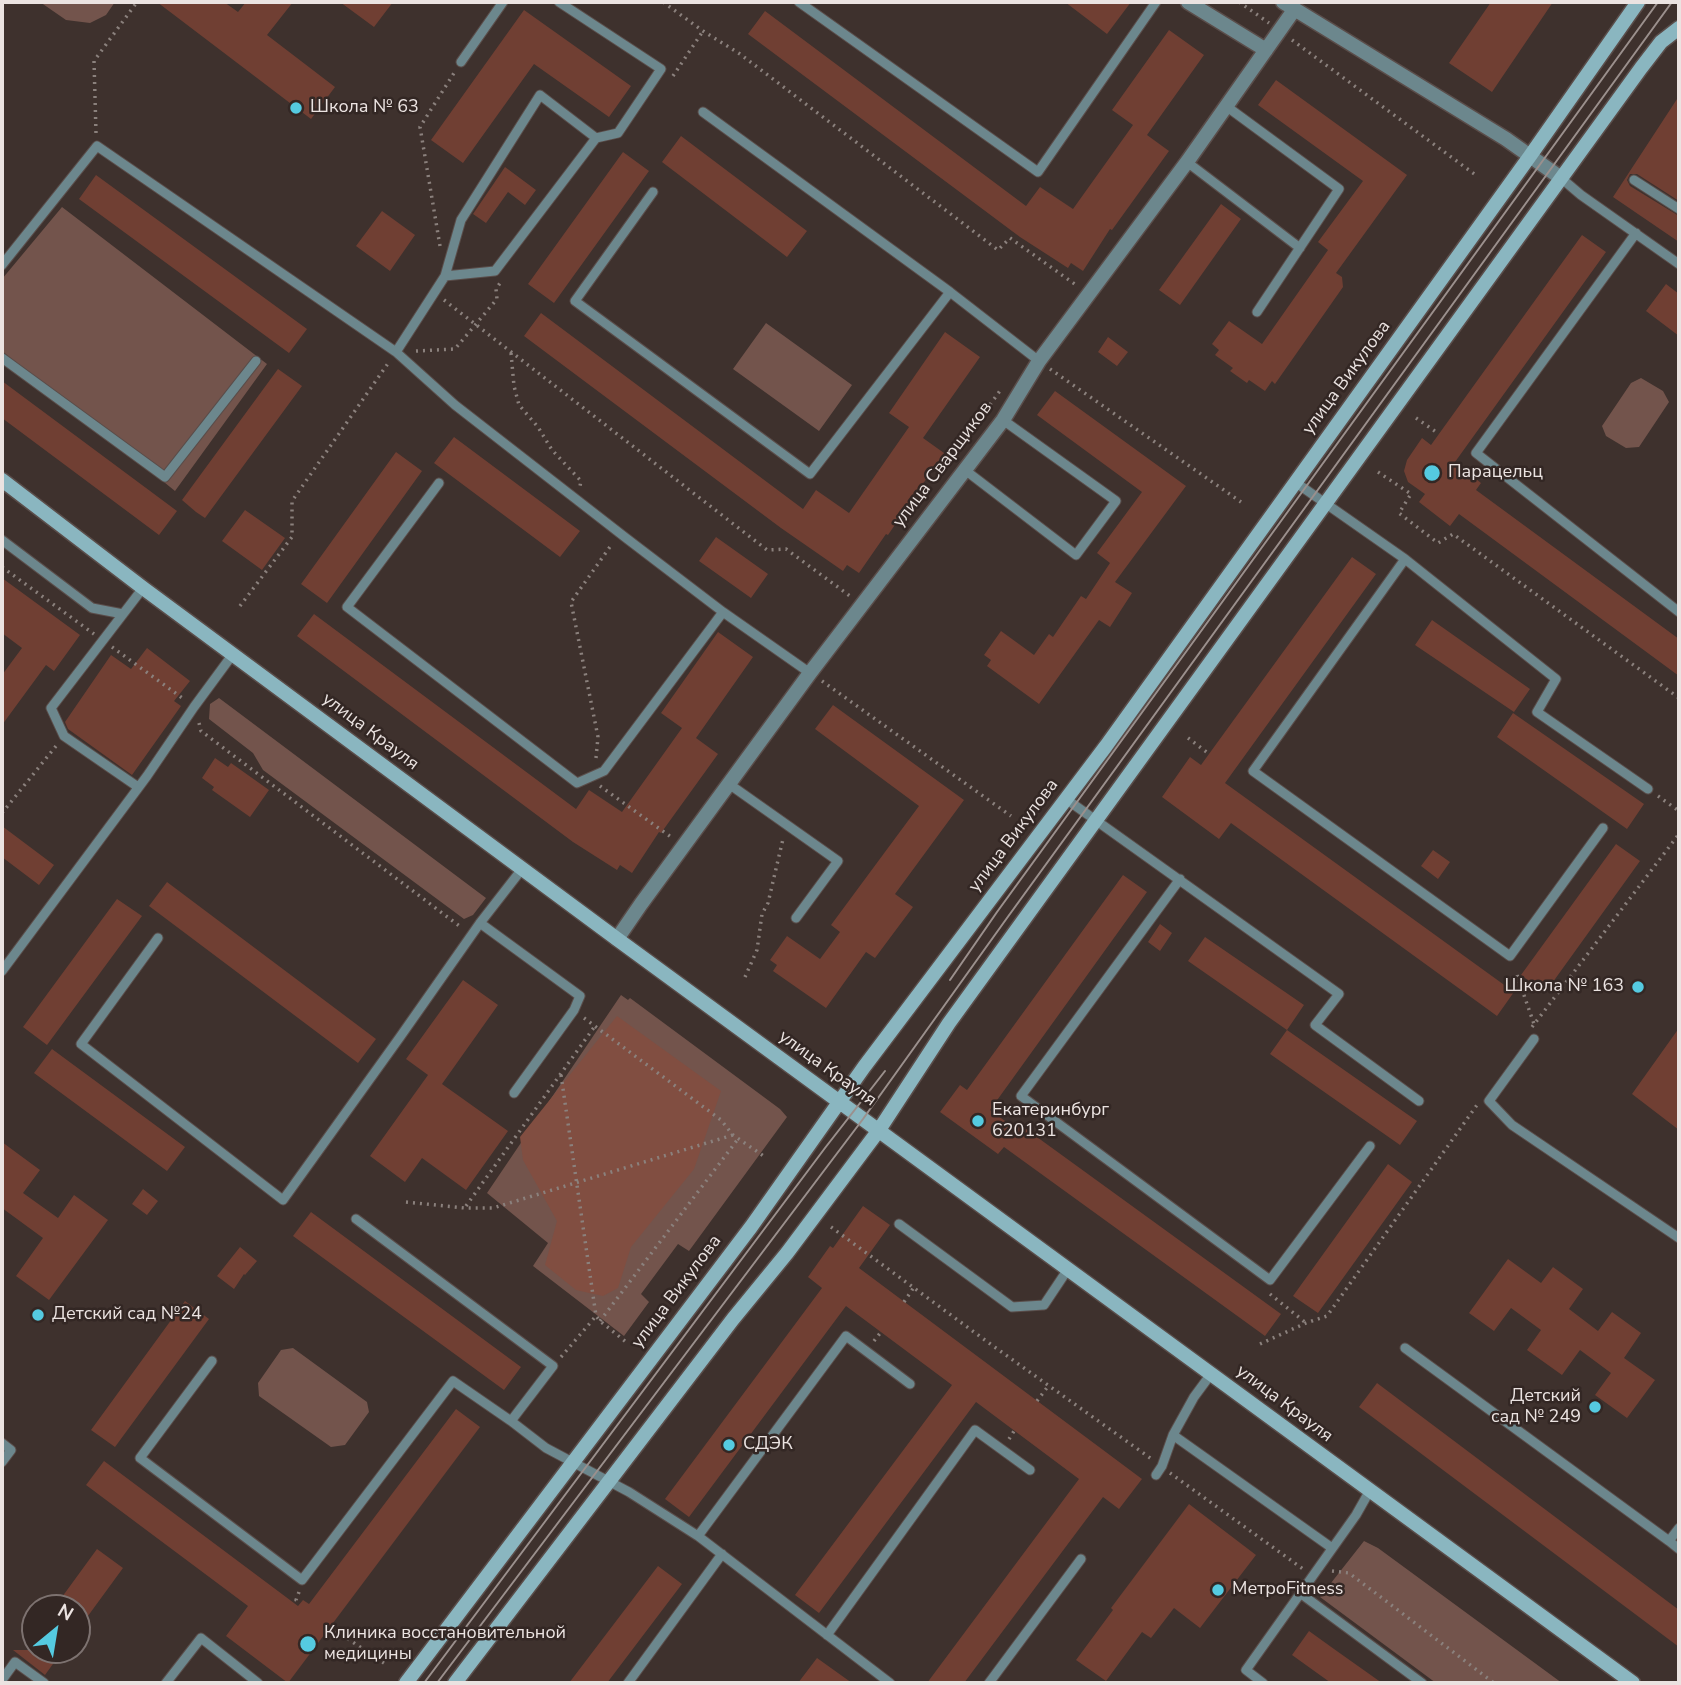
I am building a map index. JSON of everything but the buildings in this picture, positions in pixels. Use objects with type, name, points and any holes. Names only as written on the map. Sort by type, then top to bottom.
[{"type":"street","points":[[1188,2],[1266,50]]},
{"type":"street","name":"улица Викулова","points":[[406,1683],[751,1227],[864,1067],[1066,799],[1639,2]]},
{"type":"street","points":[[1289,6],[1506,139],[1561,178]]},
{"type":"street","name":"улица Сварщиков","points":[[617,939],[810,673],[1003,420],[1040,361],[1280,31],[1289,6]]},
{"type":"street","points":[[455,1683],[879,1130],[949,1023],[1325,503],[1641,68],[1661,42],[1679,28]]},
{"type":"street","name":"улица Крауля","points":[[2,480],[522,869],[1633,1683]]},
{"type":"lane","points":[[461,62],[503,2]]},
{"type":"lane","points":[[445,276],[495,271],[596,138],[618,133],[662,69],[559,2]]},
{"type":"lane","points":[[799,2],[1038,172],[1156,2]]},
{"type":"lane","points":[[396,352],[445,276],[461,220],[540,95],[596,138]]},
{"type":"lane","points":[[1226,106],[1339,189],[1257,312]]},
{"type":"lane","points":[[703,112],[1040,361]]},
{"type":"lane","points":[[2,265],[97,146],[396,352],[455,405],[723,612],[810,673]]},
{"type":"lane","points":[[1187,162],[1300,248]]},
{"type":"lane","points":[[1561,178],[1679,264]]},
{"type":"lane","points":[[1634,180],[1679,209]]},
{"type":"lane","points":[[653,192],[575,301],[810,474],[950,292]]},
{"type":"lane","points":[[1636,233],[1476,453],[1679,612]]},
{"type":"lane","points":[[2,358],[165,477],[256,361]]},
{"type":"lane","points":[[965,470],[1076,555],[1116,501],[1003,420]]},
{"type":"lane","points":[[1295,482],[1405,559],[1556,679],[1537,712],[1648,789]]},
{"type":"lane","points":[[439,483],[347,607],[577,783],[604,771],[723,612]]},
{"type":"lane","points":[[2,540],[92,608],[123,614]]},
{"type":"lane","points":[[1405,559],[1253,771],[1510,956],[1603,828]]},
{"type":"lane","points":[[138,787],[64,736],[51,708],[143,588]]},
{"type":"lane","points":[[2,971],[233,654]]},
{"type":"lane","points":[[729,785],[838,861],[796,918]]},
{"type":"lane","points":[[1066,799],[1339,994],[1315,1025],[1419,1101]]},
{"type":"lane","points":[[158,938],[81,1044],[283,1200],[471,935],[522,869]]},
{"type":"lane","points":[[1180,879],[1021,1096],[1270,1280],[1370,1146]]},
{"type":"lane","points":[[480,923],[580,996],[574,1010],[514,1093]]},
{"type":"lane","points":[[1534,1040],[1489,1101],[1512,1125],[1679,1238]]},
{"type":"lane","points":[[356,1219],[553,1366],[511,1420]]},
{"type":"lane","points":[[900,1224],[1012,1307],[1044,1305],[1068,1269]]},
{"type":"lane","points":[[698,1536],[846,1336],[910,1384]]},
{"type":"lane","points":[[1405,1348],[1679,1549]]},
{"type":"lane","points":[[212,1361],[140,1458],[302,1580],[453,1381],[547,1448],[609,1481],[698,1536],[890,1683]]},
{"type":"lane","points":[[1156,1475],[1162,1466],[1172,1436],[1194,1397],[1211,1374]]},
{"type":"lane","points":[[827,1635],[975,1430],[1030,1470]]},
{"type":"lane","points":[[1172,1436],[1332,1548]]},
{"type":"lane","points":[[2,1443],[10,1450],[2,1462]]},
{"type":"lane","points":[[1263,1683],[1246,1670],[1356,1515],[1369,1492]]},
{"type":"lane","points":[[1669,1541],[1679,1528]]},
{"type":"lane","points":[[628,1683],[722,1554]]},
{"type":"lane","points":[[989,1683],[1081,1559]]},
{"type":"lane","points":[[1300,1593],[1422,1683]]},
{"type":"lane","points":[[166,1683],[201,1638],[258,1683]]},
{"type":"lane","points":[[2,1680],[15,1662],[44,1683]]},
{"type":"path","points":[[97,146],[94,61],[137,2]]},
{"type":"path","points":[[663,2],[740,54],[998,250],[1010,238],[1089,294]]},
{"type":"path","points":[[1239,2],[1478,176]]},
{"type":"path","points":[[673,76],[703,31]]},
{"type":"path","points":[[440,249],[420,128],[461,62]]},
{"type":"path","points":[[240,606],[292,537],[292,501],[396,352],[455,349],[497,299],[496,289],[503,279]]},
{"type":"path","points":[[434,292],[767,550],[786,549],[851,597]]},
{"type":"path","points":[[511,352],[514,386],[519,405],[538,427],[552,450],[581,481],[575,498]]},
{"type":"path","points":[[1040,361],[1241,502]]},
{"type":"path","points":[[1416,418],[1439,433]]},
{"type":"path","points":[[1378,472],[1411,494],[1399,513],[1438,543],[1453,534],[1679,698]]},
{"type":"path","points":[[620,532],[571,602],[598,737],[593,782],[672,838]]},
{"type":"path","points":[[2,566],[194,707],[201,731],[471,935]]},
{"type":"path","points":[[29,598],[33,590]]},
{"type":"path","points":[[810,673],[1011,816]]},
{"type":"path","points":[[2,813],[64,736]]},
{"type":"path","points":[[1188,738],[1209,754]]},
{"type":"path","points":[[1648,789],[1679,811]]},
{"type":"path","points":[[745,977],[757,950],[762,914],[768,903],[784,835],[790,827]]},
{"type":"path","points":[[1517,975],[1534,1024]]},
{"type":"path","points":[[574,1010],[721,1120],[733,1135],[765,1157]]},
{"type":"path","points":[[465,1208],[595,1026]]},
{"type":"path","points":[[561,1075],[596,1316],[626,1342]]},
{"type":"path","points":[[406,1202],[493,1208],[733,1135]]},
{"type":"path","points":[[600,1321],[738,1139]]},
{"type":"path","points":[[831,1227],[989,1343]]},
{"type":"path","points":[[904,1301],[914,1287]]},
{"type":"path","points":[[1272,1296],[1306,1323]]},
{"type":"path","points":[[553,1366],[596,1316]]},
{"type":"path","points":[[874,1341],[881,1332]]},
{"type":"path","points":[[1037,1401],[1049,1385]]},
{"type":"path","points":[[1010,1437],[1014,1431]]},
{"type":"path","points":[[1349,1573],[1494,1683]]},
{"type":"path","points":[[330,1626],[384,1663]]},
{"type":"shaded area","points":[[40,2],[115,2],[106,15],[90,23],[66,20]]},
{"type":"shaded area","points":[[62,207],[267,364],[175,491],[2,351],[2,279]]},
{"type":"shaded area","points":[[766,323],[852,385],[819,431],[733,369]]},
{"type":"shaded area","points":[[1641,378],[1663,391],[1669,402],[1639,447],[1626,448],[1606,436],[1602,426],[1631,383]]},
{"type":"shaded area","points":[[219,698],[486,898],[473,915],[464,919],[263,770],[253,753],[209,719],[210,704]]},
{"type":"shaded area","points":[[621,995],[628,1000],[630,998],[780,1109],[787,1117],[689,1251],[678,1244],[641,1294],[649,1302],[624,1336],[533,1266],[548,1243],[487,1193]]},
{"type":"shaded area","points":[[617,1016],[721,1091],[694,1169],[631,1247],[618,1288],[603,1296],[576,1290],[545,1265],[557,1221],[523,1160],[520,1137]]},
{"type":"shaded area","points":[[293,1348],[367,1402],[369,1412],[345,1445],[331,1447],[259,1396],[258,1383],[281,1350]]},
{"type":"shaded area","points":[[1364,1541],[1378,1548],[1562,1683],[1436,1683],[1320,1597]]},
{"type":"tram line","points":[[950,980],[1658,2]]},
{"type":"tram line","points":[[437,1683],[863,1119],[1672,2]]},
{"type":"tram line","points":[[424,1683],[885,1071]]},
{"type":"place","name":"Школа № 63","points":[[296,108]]},
{"type":"place","name":"Парацельц","points":[[1432,473]]},
{"type":"place","name":"Школа № 163","points":[[1638,987]]},
{"type":"place","name":"Екатеринбург 620131","points":[[978,1121]]},
{"type":"place","name":"Детский сад №24","points":[[38,1315]]},
{"type":"place","name":"Детский сад № 249","points":[[1595,1407]]},
{"type":"place","name":"СДЭК","points":[[729,1445]]},
{"type":"place","name":"МетроFitness","points":[[1218,1590]]},
{"type":"place","name":"Клиника восстановительной медицины","points":[[308,1644]]}]
